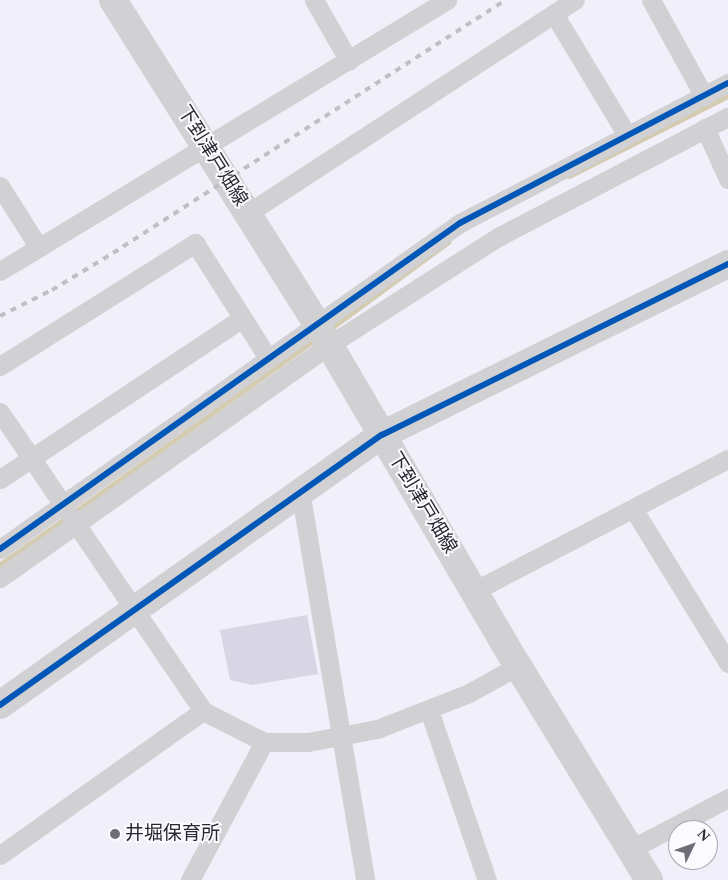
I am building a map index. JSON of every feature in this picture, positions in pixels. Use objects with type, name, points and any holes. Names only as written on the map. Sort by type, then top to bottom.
[{"type":"main road","name":"下到津戸畑線","points":[[112,0],[323,334],[518,666],[649,880]]},
{"type":"main road","points":[[0,705],[300,490],[382,435],[728,264]]},
{"type":"street","points":[[314,0],[349,61]]},
{"type":"street","points":[[0,271],[205,145],[349,61],[424,6],[447,0]]},
{"type":"street","points":[[248,213],[575,0]]},
{"type":"street","points":[[651,0],[704,96]]},
{"type":"street","points":[[554,14],[627,135]]},
{"type":"street","points":[[0,578],[78,524],[323,334],[460,223],[728,83]]},
{"type":"street","points":[[0,549],[268,358],[323,334],[498,238],[728,117]]},
{"type":"street","points":[[705,128],[728,179]]},
{"type":"street","points":[[0,186],[39,248]]},
{"type":"street","points":[[0,366],[195,243],[268,358]]},
{"type":"street","points":[[0,479],[31,456],[242,318]]},
{"type":"street","points":[[0,412],[78,524],[203,711],[264,742],[308,742],[377,729],[429,710],[518,666]]},
{"type":"street","points":[[474,591],[634,510],[728,459]]},
{"type":"street","points":[[300,490],[366,880]]},
{"type":"street","points":[[634,510],[728,663]]},
{"type":"street","points":[[429,710],[487,880]]},
{"type":"street","points":[[0,855],[203,711]]},
{"type":"street","points":[[190,880],[264,742]]},
{"type":"street","points":[[631,849],[728,798]]},
{"type":"building","points":[[307,615],[318,674],[252,685],[230,680],[220,630]]},
{"type":"waterway","points":[[569,176],[728,96]]},
{"type":"waterway","points":[[330,329],[448,242]]},
{"type":"waterway","points":[[74,512],[317,338]]},
{"type":"waterway","points":[[0,564],[67,517]]},
{"type":"railway","points":[[0,316],[52,290],[113,253],[506,0]]},
{"type":"cycle path","points":[[0,549],[460,223],[728,83]]},
{"type":"cycle path","points":[[0,705],[382,435],[728,264]]},
{"type":"place","name":"井堀保育所","points":[[115,834]]}]
